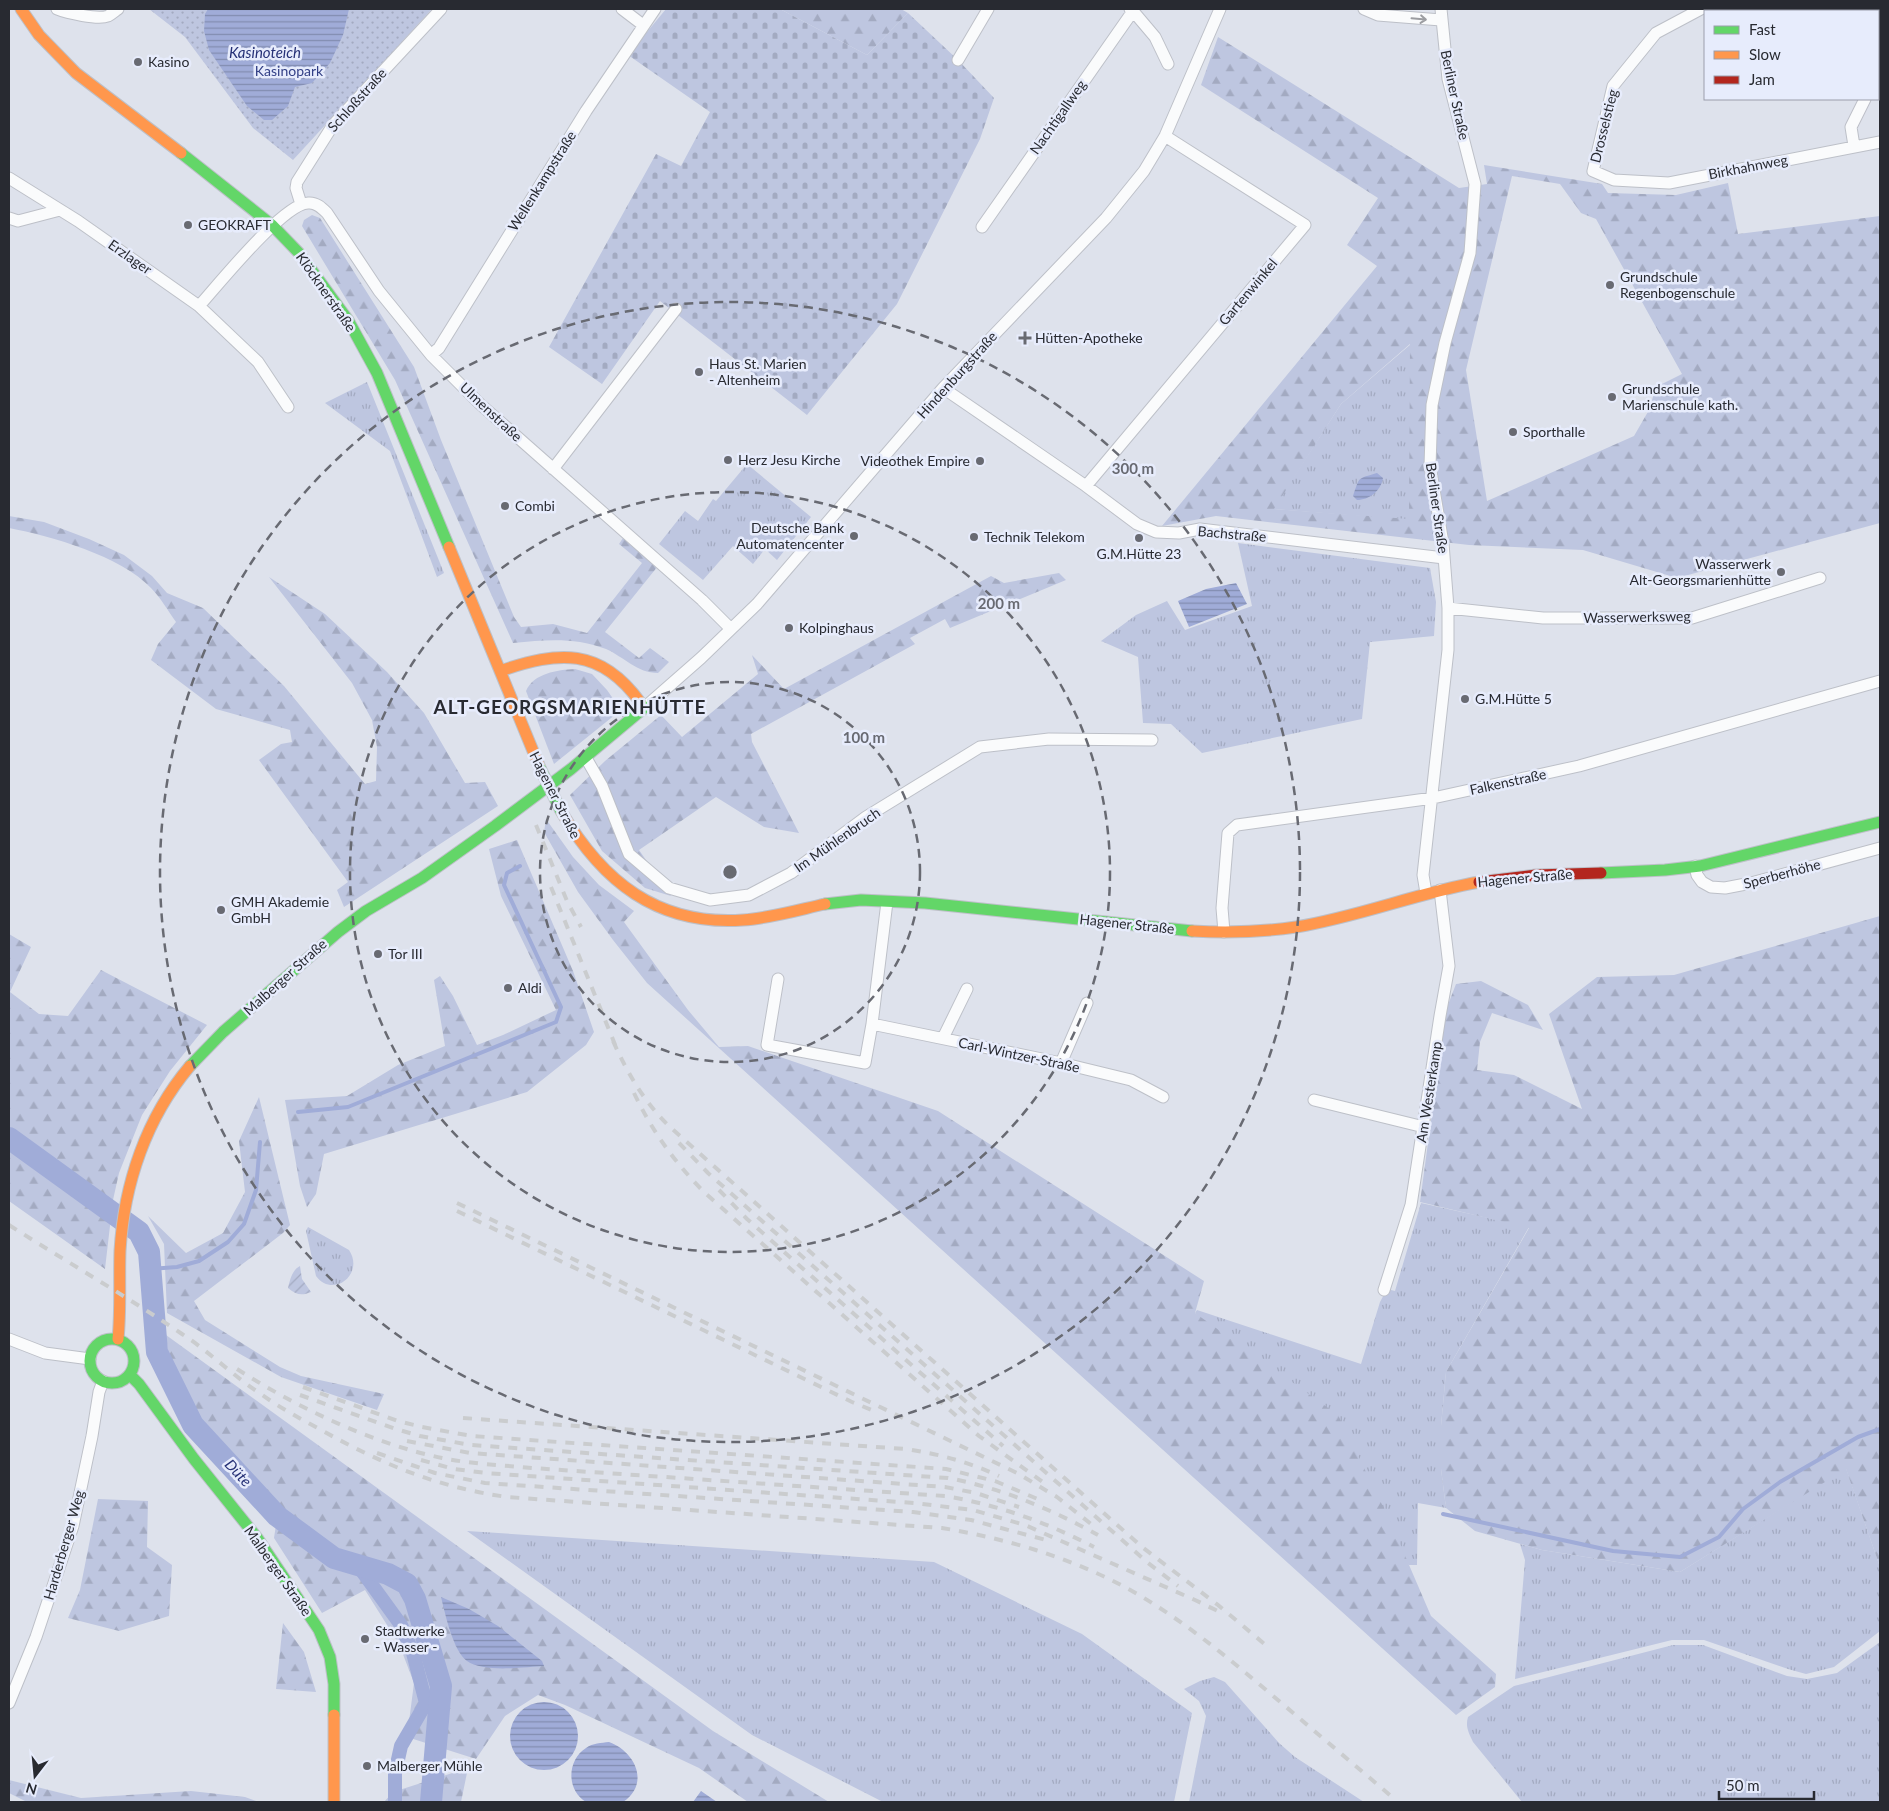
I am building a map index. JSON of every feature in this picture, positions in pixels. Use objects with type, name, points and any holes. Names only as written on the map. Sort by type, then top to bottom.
[{"type":"main road","name":"Klöcknerstraße","points":[[21,9],[39,35],[76,73],[272,225],[299,253],[348,320],[377,373],[500,671]]},
{"type":"main road","points":[[500,671],[539,659],[561,655],[578,658],[593,663],[622,680],[644,708]]},
{"type":"main road","name":"Hagener Straße","points":[[500,671],[540,768],[560,811],[581,846],[614,880],[629,891],[675,912],[698,918],[746,920],[770,917],[837,901],[887,902],[935,904],[1173,929],[1224,932],[1297,926],[1426,893],[1487,880],[1695,866],[1880,822]]},
{"type":"main road","name":"Malberger Straße","points":[[118,1339],[120,1269],[125,1205],[133,1172],[153,1121],[172,1089],[196,1059],[222,1033],[321,944],[367,910],[399,893],[444,862],[586,758],[644,708]]},
{"type":"main road","points":[[118,1339],[130,1347],[134,1354],[135,1362],[130,1375],[117,1383],[103,1381],[93,1371],[90,1359],[93,1350],[103,1340],[118,1339]]},
{"type":"main road","name":"Malberger Straße","points":[[130,1375],[139,1384],[194,1460],[258,1539],[319,1630],[330,1658],[334,1684],[334,1802]]},
{"type":"street","points":[[57,9],[102,17],[108,16],[118,9]]},
{"type":"street","name":"Schloßstraße","points":[[301,204],[296,188],[297,182],[333,125],[441,9]]},
{"type":"street","points":[[622,9],[643,25]]},
{"type":"street","name":"Wellenkampstraße","points":[[431,355],[439,348],[586,111],[655,9]]},
{"type":"street","points":[[958,60],[988,9]]},
{"type":"street","name":"Hindenburgstraße","points":[[644,708],[757,604],[785,574],[943,388],[1106,218],[1144,171],[1166,136],[1220,9]]},
{"type":"street","points":[[1364,9],[1378,15],[1441,15]]},
{"type":"street","name":"Drosselstieg","points":[[1614,180],[1593,171],[1613,86],[1656,33],[1701,9]]},
{"type":"street","points":[[1132,10],[1155,37],[1168,64]]},
{"type":"street","name":"Nachtigallweg","points":[[982,227],[1132,10]]},
{"type":"street","name":"Berliner Straße","points":[[1426,893],[1423,875],[1448,650],[1448,608],[1444,558],[1430,466],[1432,405],[1445,343],[1470,253],[1475,184],[1448,79],[1441,15]]},
{"type":"street","points":[[1854,146],[1851,127],[1864,100]]},
{"type":"street","name":"Gartenwinkel","points":[[1086,486],[1305,225],[1166,136]]},
{"type":"street","name":"Birkhahnweg","points":[[1614,180],[1669,183],[1880,142]]},
{"type":"street","name":"Erzlager","points":[[9,178],[60,210],[199,306],[258,362],[288,407]]},
{"type":"street","points":[[199,306],[272,225],[301,204]]},
{"type":"street","name":"Ulmenstraße","points":[[301,204],[315,204],[327,213],[379,291],[431,355],[480,404],[702,600],[731,629]]},
{"type":"street","points":[[9,218],[18,221],[60,210]]},
{"type":"street","points":[[553,469],[676,309]]},
{"type":"street","name":"Bachstraße","points":[[943,388],[1086,486],[1137,524],[1156,532],[1179,533],[1200,529],[1444,558]]},
{"type":"street","name":"Wasserwerksweg","points":[[1448,608],[1543,618],[1692,618],[1820,578]]},
{"type":"street","name":"Falkenstraße","points":[[1224,932],[1222,908],[1228,833],[1237,825],[1433,798],[1579,766],[1880,681]]},
{"type":"street","name":"Im Mühlenbruch","points":[[586,758],[602,786],[629,854],[669,888],[710,900],[749,894],[791,873],[866,817],[980,747],[1049,738],[1152,740]]},
{"type":"street","name":"Sperberhöhe","points":[[1695,866],[1697,875],[1702,882],[1711,887],[1725,888],[1751,883],[1880,848]]},
{"type":"street","name":"Am Westerkamp","points":[[1384,1290],[1411,1205],[1440,1016],[1450,966],[1440,890]]},
{"type":"street","points":[[778,980],[767,1045],[865,1063],[872,1024],[887,902]]},
{"type":"street","points":[[943,1038],[966,989]]},
{"type":"street","points":[[1061,1063],[1087,1003]]},
{"type":"street","name":"Carl-Wintzer-Straße","points":[[872,1024],[1061,1063],[1131,1080],[1163,1097]]},
{"type":"street","points":[[1314,1100],[1424,1127]]},
{"type":"street","points":[[9,1339],[45,1353],[90,1359]]},
{"type":"street","name":"Harderberger Weg","points":[[9,1703],[36,1638],[73,1526],[92,1436],[99,1392],[103,1381]]},
{"type":"green space","name":"Kasinopark","points":[[149,9],[432,9],[293,160],[253,128],[185,37]]},
{"type":"green space","points":[[666,9],[780,9],[867,55],[908,13],[958,60],[994,98],[980,139],[897,304],[807,415],[660,301],[602,384],[549,347],[656,154],[681,166],[710,112],[628,55]]},
{"type":"green space","points":[[780,9],[901,9],[908,13],[867,55]]},
{"type":"green space","points":[[1218,37],[1459,188],[1487,184],[1484,165],[1602,184],[1608,193],[1676,195],[1728,183],[1738,234],[1880,216],[1880,523],[1677,578],[1583,550],[1469,545],[1216,516],[1162,526],[1377,266],[1347,245],[1378,198],[1201,85]],"holes":[[[1512,176],[1560,184],[1581,213],[1596,219],[1682,374],[1656,387],[1649,410],[1634,436],[1487,501],[1466,370]],[[1410,344],[1409,519],[1274,509],[1341,404]]]},
{"type":"green space","points":[[312,215],[320,218],[414,367],[441,440],[514,617],[521,627],[553,624],[587,633],[642,563],[619,544],[623,538],[658,566],[605,632],[639,658],[650,648],[669,662],[658,673],[644,670],[613,652],[594,645],[549,640],[513,643],[395,380],[302,226],[304,220]]},
{"type":"green space","points":[[1411,344],[1410,520],[1273,509],[1341,404]]},
{"type":"green space","points":[[367,382],[444,573],[437,577],[390,451],[325,403]]},
{"type":"green space","points":[[747,464],[811,517],[777,560],[765,549],[753,564],[733,546],[703,580],[659,544],[685,511],[698,521],[713,499],[716,501]]},
{"type":"green space","points":[[9,516],[44,522],[124,555],[152,576],[167,593],[203,608],[284,686],[365,784],[376,781],[377,747],[372,720],[352,683],[269,577],[325,614],[387,672],[424,713],[465,783],[485,782],[498,806],[344,907],[337,890],[348,882],[259,760],[281,744],[292,742],[290,730],[216,709],[151,660],[158,644],[176,622],[155,592],[138,577],[122,566],[85,549],[45,536],[9,528]]},
{"type":"green space","points":[[1238,543],[1430,568],[1436,602],[1434,636],[1370,642],[1362,719],[1202,753],[1171,724],[1143,723],[1138,657],[1101,641],[1136,615],[1167,601],[1185,630],[1252,606]]},
{"type":"green space","points":[[1059,573],[1066,580],[950,628],[945,619],[910,638],[915,644],[751,734],[752,742],[799,833],[764,827],[716,797],[639,850],[671,896],[645,888],[602,851],[570,795],[605,761],[661,715],[682,737],[758,674],[752,655],[784,689],[991,576],[1004,583]]},
{"type":"green space","points":[[575,669],[592,674],[607,690],[621,710],[554,764],[526,691],[534,680],[540,676],[561,670]]},
{"type":"green space","points":[[546,819],[573,857],[599,885],[634,911],[624,922],[688,1010],[719,1047],[748,1046],[938,1111],[1204,1281],[1195,1313],[1338,1415],[1391,1523],[1431,1616],[1496,1674],[1495,1687],[1456,1715],[647,983],[578,892],[544,832]]},
{"type":"green space","points":[[517,840],[573,971],[594,1032],[586,1045],[527,1092],[324,1154],[316,1194],[307,1207],[300,1186],[285,1100],[347,1096],[398,1065],[445,1046],[434,980],[440,976],[453,996],[477,1045],[556,1010],[501,896],[489,849]]},
{"type":"green space","points":[[1880,916],[1880,1567],[1846,1469],[1680,1572],[1542,1550],[1475,1531],[1446,1508],[1441,1469],[1441,1426],[1446,1372],[1529,1228],[1420,1202],[1446,1010],[1456,984],[1481,981],[1528,1005],[1543,1030],[1492,1013],[1480,1042],[1477,1070],[1514,1075],[1582,1109],[1549,1014],[1597,977],[1674,975]]},
{"type":"green space","points":[[9,934],[31,947],[10,992],[39,1014],[68,1016],[101,970],[207,1025],[170,1071],[142,1115],[119,1173],[113,1200],[105,1269],[9,1201]]},
{"type":"green space","points":[[259,1097],[290,1225],[283,1233],[194,1301],[205,1320],[280,1367],[301,1376],[384,1394],[377,1410],[281,1377],[167,1313],[164,1244],[148,1216],[186,1253],[223,1233],[245,1192],[239,1141]]},
{"type":"green space","points":[[1421,1203],[1529,1227],[1446,1372],[1441,1426],[1441,1469],[1446,1508],[1418,1503],[1417,1565],[1409,1565],[1195,1313],[1197,1310],[1361,1364],[1380,1302],[1387,1289],[1395,1291]]},
{"type":"green space","points":[[308,1227],[349,1250],[353,1259],[353,1267],[345,1281],[331,1285],[323,1282],[316,1276],[306,1231]]},
{"type":"green space","points":[[300,1266],[302,1279],[311,1292],[305,1294],[296,1293],[288,1288],[293,1273]]},
{"type":"green space","points":[[166,1335],[713,1731],[829,1802],[748,1802],[699,1768],[565,1705],[538,1695],[505,1716],[476,1759],[407,1737],[414,1683],[399,1644],[365,1590],[322,1613],[274,1538],[279,1505],[199,1420],[169,1361]]},
{"type":"green space","points":[[1846,1468],[1880,1567],[1880,1631],[1834,1667],[1806,1674],[1704,1640],[1672,1640],[1515,1679],[1525,1560],[1520,1544],[1542,1550],[1680,1572]]},
{"type":"green space","points":[[98,1499],[148,1501],[147,1547],[172,1565],[169,1616],[119,1631],[68,1618],[80,1590]]},
{"type":"green space","points":[[467,1531],[934,1562],[1082,1634],[1192,1713],[1174,1802],[883,1802],[752,1735]]},
{"type":"green space","points":[[283,1623],[304,1652],[316,1692],[276,1689]]},
{"type":"green space","points":[[1880,1642],[1880,1802],[1522,1802],[1473,1742],[1467,1727],[1468,1717],[1514,1686],[1673,1645],[1703,1645],[1787,1676],[1807,1679],[1837,1673]]},
{"type":"green space","points":[[1214,1677],[1225,1682],[1279,1743],[1295,1757],[1364,1802],[1189,1802],[1206,1716],[1199,1701],[1184,1689]]},
{"type":"green space","points":[[468,1768],[461,1802],[384,1802],[393,1792]]},
{"type":"green space","points":[[9,1780],[81,1798],[191,1791],[245,1797],[259,1802],[27,1802],[9,1793]]},
{"type":"water","name":"Kasinoteich","points":[[208,9],[349,9],[343,35],[330,63],[312,83],[295,87],[288,106],[272,120],[264,120],[247,106],[209,50],[204,31],[205,14]]},
{"type":"water","points":[[1377,473],[1383,478],[1380,487],[1374,494],[1357,500],[1353,496],[1360,479]]},
{"type":"water","points":[[1236,583],[1247,604],[1189,627],[1178,601],[1206,589]]},
{"type":"water","points":[[441,1597],[469,1609],[498,1626],[542,1661],[544,1666],[493,1668],[474,1665],[467,1661],[454,1641]]},
{"type":"water","points":[[544,1702],[557,1705],[568,1712],[575,1723],[578,1736],[575,1749],[568,1760],[557,1767],[544,1770],[531,1767],[520,1760],[513,1749],[510,1736],[513,1723],[520,1712],[531,1705]]},
{"type":"water","points":[[609,1742],[626,1753],[632,1761],[638,1778],[636,1786],[631,1795],[623,1802],[586,1802],[579,1797],[572,1783],[572,1767],[580,1753],[589,1746]]},
{"type":"water","points":[[701,1791],[717,1802],[693,1802]]},
{"type":"waterway","points":[[298,1112],[348,1107],[556,1022],[561,1007],[504,885],[507,873],[520,866]]},
{"type":"waterway","name":"Düte","points":[[9,1138],[139,1232],[149,1252],[157,1352],[193,1425],[277,1516],[334,1558],[388,1574],[407,1584],[415,1599],[441,1686],[431,1802]]},
{"type":"waterway","points":[[150,1269],[177,1267],[199,1261],[228,1242],[244,1224],[256,1190],[260,1142]]},
{"type":"waterway","points":[[1443,1514],[1613,1551],[1680,1557],[1719,1537],[1743,1509],[1780,1482],[1858,1437],[1880,1429]]},
{"type":"waterway","points":[[359,1567],[401,1625],[413,1653],[426,1703],[401,1746],[395,1773],[395,1802]]},
{"type":"railway","points":[[536,825],[567,901],[581,927]]},
{"type":"railway","points":[[551,887],[616,1047]]},
{"type":"railway","points":[[613,1041],[637,1087],[652,1108],[670,1127],[1142,1547],[1218,1605],[1268,1647]]},
{"type":"railway","points":[[634,1093],[648,1120],[665,1146],[705,1193],[979,1436],[1047,1485]]},
{"type":"railway","points":[[679,1143],[708,1173],[1148,1563],[1178,1586]]},
{"type":"railway","points":[[719,1190],[747,1219],[1003,1446]]},
{"type":"railway","points":[[457,1203],[1017,1473],[1057,1497],[1091,1524]]},
{"type":"railway","points":[[457,1211],[852,1402],[879,1413]]},
{"type":"railway","points":[[9,1225],[182,1334],[283,1409],[368,1454],[434,1481],[481,1493],[507,1497],[942,1528],[1016,1544],[1063,1559],[1110,1579],[1169,1614],[1255,1681],[1391,1796]]},
{"type":"railway","points":[[237,1369],[285,1397],[362,1434],[442,1458],[532,1468],[945,1496],[984,1504],[1040,1522],[1094,1547]]},
{"type":"railway","points":[[303,1387],[398,1421],[472,1436],[946,1469],[995,1481],[1040,1500]]},
{"type":"railway","points":[[300,1395],[396,1429],[420,1436],[471,1445],[948,1478],[987,1487],[1025,1500],[1098,1535]]},
{"type":"railway","points":[[463,1418],[906,1449],[954,1459],[999,1476]]},
{"type":"railway","points":[[407,1441],[470,1453],[945,1487],[976,1493],[1019,1507]]},
{"type":"railway","points":[[377,1453],[435,1473],[485,1483],[913,1512],[971,1520],[1046,1540]]},
{"type":"railway","points":[[421,1460],[454,1469],[486,1473],[914,1503],[973,1510],[1025,1525],[1224,1614]]},
{"type":"traffic: fast","points":[[181,153],[272,225],[299,253],[348,320],[377,373],[449,547]]},
{"type":"traffic: fast","points":[[190,1066],[223,1032],[338,932],[366,911],[422,878],[571,769],[644,708],[640,702]]},
{"type":"traffic: fast","points":[[540,768],[561,811]]},
{"type":"traffic: fast","points":[[1601,873],[1665,870],[1700,866],[1880,822]]},
{"type":"traffic: fast","points":[[825,904],[861,900],[925,903],[1192,931]]},
{"type":"traffic: fast","points":[[108,1339],[116,1339],[128,1345],[134,1361],[128,1377],[116,1383],[108,1383],[96,1377],[90,1365],[90,1357],[96,1345],[108,1339]]},
{"type":"traffic: fast","points":[[130,1375],[139,1384],[194,1459],[258,1539],[319,1630],[330,1657],[334,1684],[334,1715]]},
{"type":"traffic: slow","points":[[21,9],[39,35],[76,73],[181,153]]},
{"type":"traffic: slow","points":[[449,547],[540,768]]},
{"type":"traffic: slow","points":[[500,671],[541,660],[577,658],[594,663],[610,671],[625,684],[640,702]]},
{"type":"traffic: slow","points":[[561,811],[577,836],[614,878],[635,894],[658,907],[684,915],[712,920],[743,920],[774,916],[825,904]]},
{"type":"traffic: slow","points":[[1192,931],[1244,932],[1296,927],[1319,923],[1433,892],[1479,882]]},
{"type":"traffic: slow","points":[[118,1339],[122,1226],[132,1177],[140,1153],[161,1107],[190,1066]]},
{"type":"traffic: slow","points":[[334,1715],[334,1802]]},
{"type":"traffic: jam","points":[[1479,882],[1536,875],[1601,873]]},
{"type":"place","name":"Kasino","points":[[138,62]]},
{"type":"place","name":"GEOKRAFT","points":[[188,225]]},
{"type":"place","name":"Grundschule Regenbogenschule","points":[[1610,285]]},
{"type":"place","name":"Hütten-Apotheke","points":[[1025,338]]},
{"type":"place","name":"Haus St. Marien - Altenheim","points":[[699,372]]},
{"type":"place","name":"Grundschule Marienschule kath.","points":[[1612,397]]},
{"type":"place","name":"Sporthalle","points":[[1513,432]]},
{"type":"place","name":"Herz Jesu Kirche","points":[[728,460]]},
{"type":"place","name":"Videothek Empire","points":[[980,461]]},
{"type":"place","name":"Combi","points":[[505,506]]},
{"type":"place","name":"Deutsche Bank Automatencenter","points":[[854,536]]},
{"type":"place","name":"Technik Telekom","points":[[974,537]]},
{"type":"place","name":"G.M.Hütte 23","points":[[1139,538]]},
{"type":"place","name":"Wasserwerk Alt-Georgsmarienhütte","points":[[1781,572]]},
{"type":"place","name":"Kolpinghaus","points":[[789,628]]},
{"type":"place","name":"G.M.Hütte 5","points":[[1465,699]]},
{"type":"place","name":"GMH Akademie GmbH","points":[[221,910]]},
{"type":"place","name":"Tor III","points":[[378,954]]},
{"type":"place","name":"Aldi","points":[[508,988]]},
{"type":"place","name":"Stadtwerke - Wasser -","points":[[365,1639]]},
{"type":"place","name":"Malberger Mühle","points":[[367,1766]]},
{"type":"district","name":"ALT-GEORGSMARIENHÜTTE","points":[[570,707]]}]
